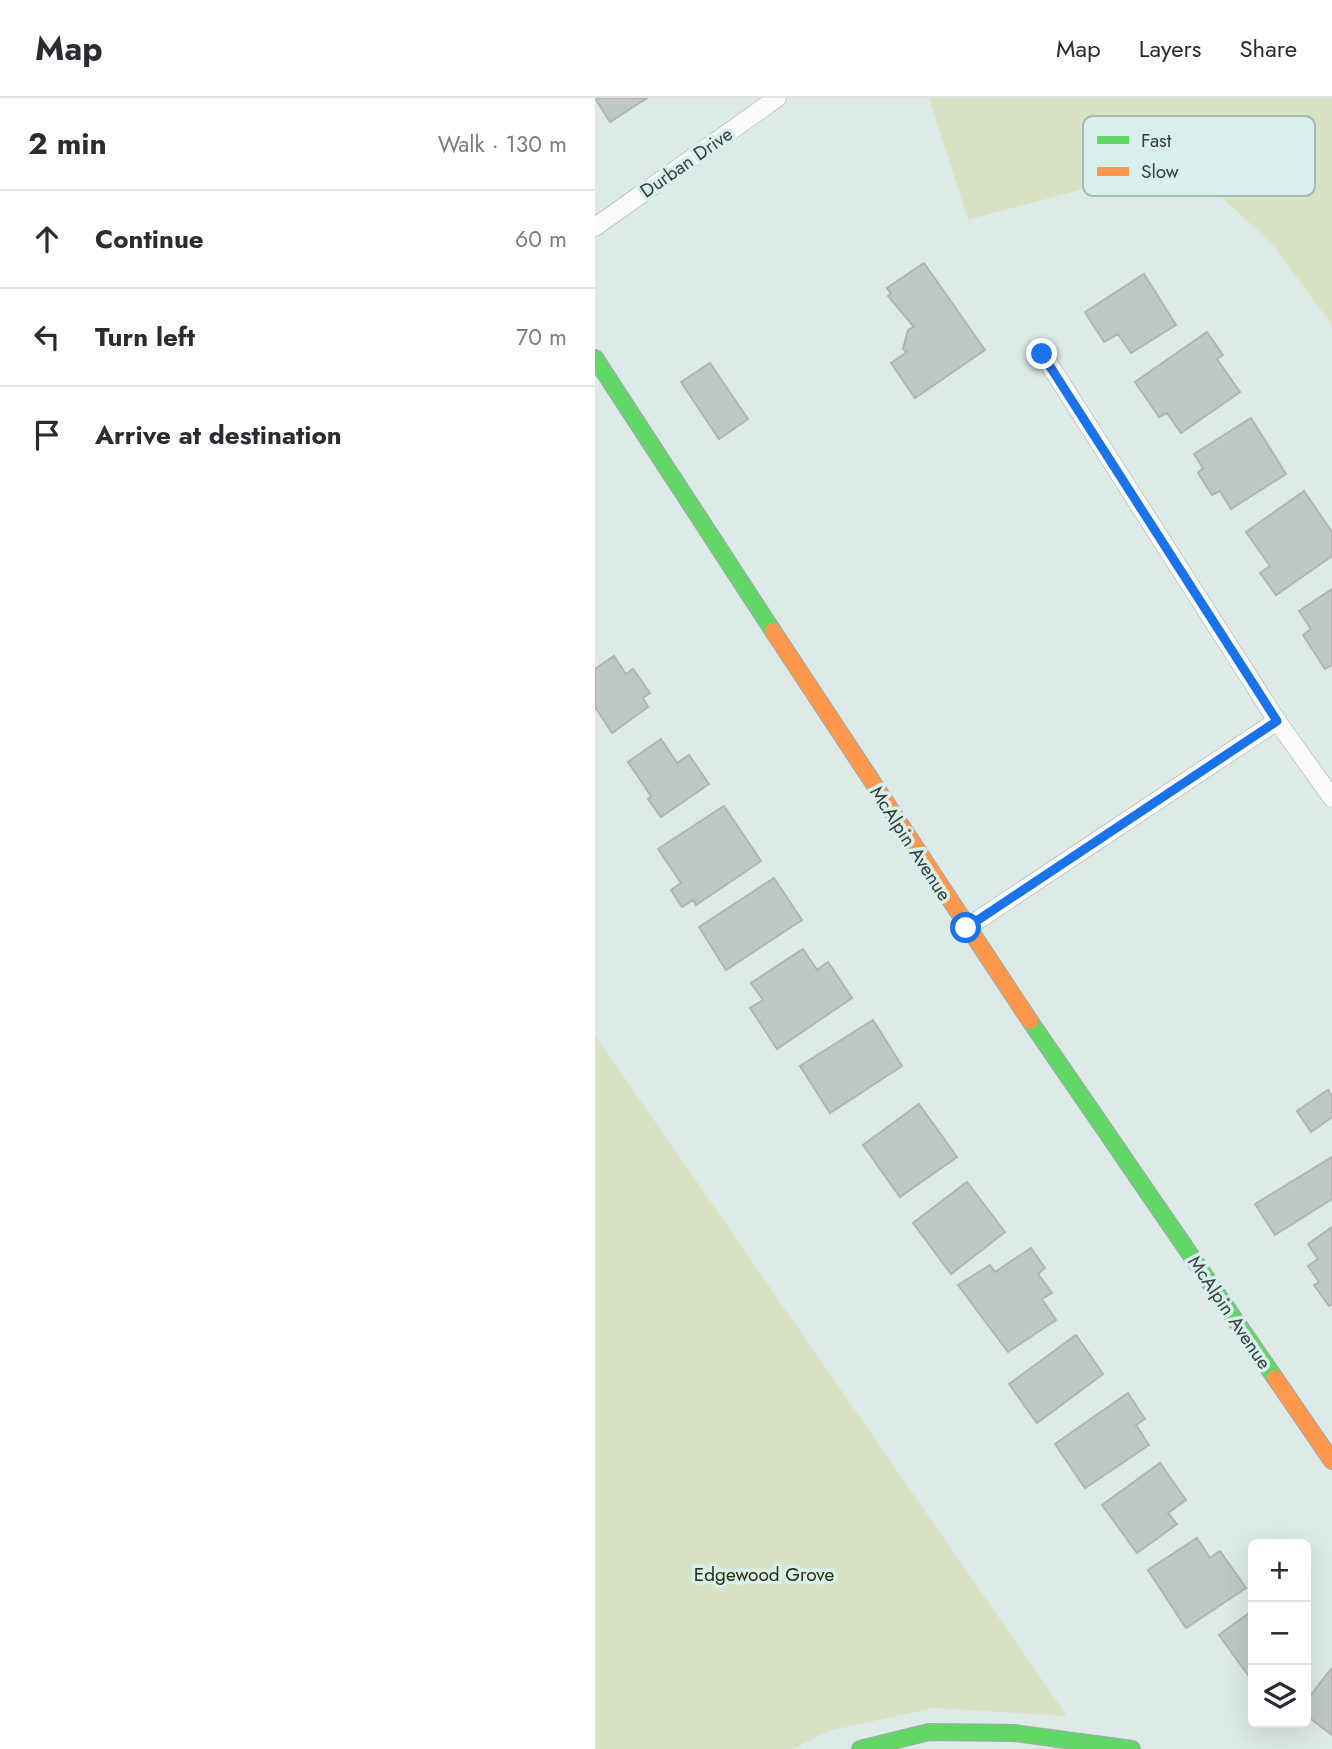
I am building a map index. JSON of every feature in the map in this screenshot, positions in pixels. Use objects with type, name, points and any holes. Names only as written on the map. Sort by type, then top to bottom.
[{"type":"street","name":"McAlpin Avenue","points":[[595,358],[966,928],[1332,1461]]},
{"type":"street","points":[[860,1749],[929,1732],[1014,1733],[1132,1749]]},
{"type":"lane","name":"Durban Drive","points":[[595,227],[777,98]]},
{"type":"lane","points":[[1042,354],[1277,721],[1332,798]]},
{"type":"lane","points":[[966,928],[1277,721]]},
{"type":"green space","points":[[929,98],[1332,98],[1332,325],[1271,243],[1221,196],[1315,196],[1315,116],[1083,116],[1083,189],[968,220]]},
{"type":"green space","name":"Edgewood Grove","points":[[595,1035],[1067,1716],[933,1708],[828,1731],[793,1749],[595,1749]]},
{"type":"building","points":[[595,98],[647,98],[610,122]]},
{"type":"building","points":[[924,263],[985,350],[915,398],[891,363],[907,352],[903,349],[908,330],[914,327],[888,296],[891,294],[887,288]]},
{"type":"building","points":[[1144,274],[1176,325],[1131,353],[1118,334],[1104,342],[1085,312]]},
{"type":"building","points":[[1207,332],[1223,355],[1217,359],[1240,392],[1181,433],[1167,413],[1159,417],[1135,382]]},
{"type":"building","points":[[710,363],[748,419],[719,439],[681,382]]},
{"type":"building","points":[[1251,418],[1286,474],[1231,509],[1220,491],[1212,495],[1198,473],[1203,468],[1194,454]]},
{"type":"building","points":[[1304,491],[1332,532],[1332,556],[1276,595],[1260,573],[1270,566],[1246,532]]},
{"type":"building","points":[[1332,589],[1332,665],[1325,669],[1303,635],[1311,629],[1299,611]]},
{"type":"building","points":[[614,656],[626,674],[633,669],[650,693],[643,698],[648,707],[612,733],[595,707],[595,669]]},
{"type":"building","points":[[661,739],[677,763],[689,755],[709,784],[661,817],[648,799],[651,796],[628,762]]},
{"type":"building","points":[[724,806],[761,861],[696,905],[693,900],[682,907],[671,890],[681,883],[658,849]]},
{"type":"building","points":[[774,878],[802,920],[726,970],[699,927]]},
{"type":"building","points":[[803,949],[817,970],[828,962],[852,998],[777,1049],[750,1008],[763,1000],[751,983]]},
{"type":"building","points":[[873,1020],[902,1066],[830,1113],[800,1066]]},
{"type":"building","points":[[1328,1090],[1332,1096],[1332,1117],[1311,1132],[1297,1111]]},
{"type":"building","points":[[919,1104],[957,1157],[900,1197],[863,1145]]},
{"type":"building","points":[[1332,1157],[1332,1199],[1275,1235],[1255,1204]]},
{"type":"building","points":[[967,1182],[1005,1232],[951,1274],[913,1223]]},
{"type":"building","points":[[1332,1227],[1332,1304],[1329,1306],[1314,1285],[1319,1282],[1308,1266],[1318,1259],[1308,1244]]},
{"type":"building","points":[[1031,1248],[1045,1268],[1038,1274],[1052,1293],[1042,1299],[1056,1320],[1008,1352],[958,1285],[990,1265],[995,1272]]},
{"type":"building","points":[[1076,1335],[1103,1374],[1037,1423],[1009,1384]]},
{"type":"building","points":[[1128,1393],[1145,1419],[1136,1425],[1149,1445],[1085,1488],[1055,1444]]},
{"type":"building","points":[[1160,1463],[1186,1500],[1168,1513],[1177,1524],[1137,1553],[1102,1505]]},
{"type":"building","points":[[1197,1538],[1210,1558],[1220,1551],[1246,1588],[1186,1628],[1148,1570]]},
{"type":"building","points":[[1248,1614],[1248,1675],[1219,1635]]},
{"type":"building","points":[[1331,1669],[1332,1735],[1311,1719],[1311,1695]]},
{"type":"traffic: fast","points":[[595,358],[773,631]]},
{"type":"traffic: fast","points":[[1030,1021],[1275,1378]]},
{"type":"traffic: fast","points":[[860,1749],[929,1732],[1014,1733],[1132,1749]]},
{"type":"traffic: slow","points":[[773,631],[1030,1021]]},
{"type":"traffic: slow","points":[[1275,1378],[1332,1461]]},
{"type":"route","points":[[966,928],[1277,721],[1042,354]]}]
